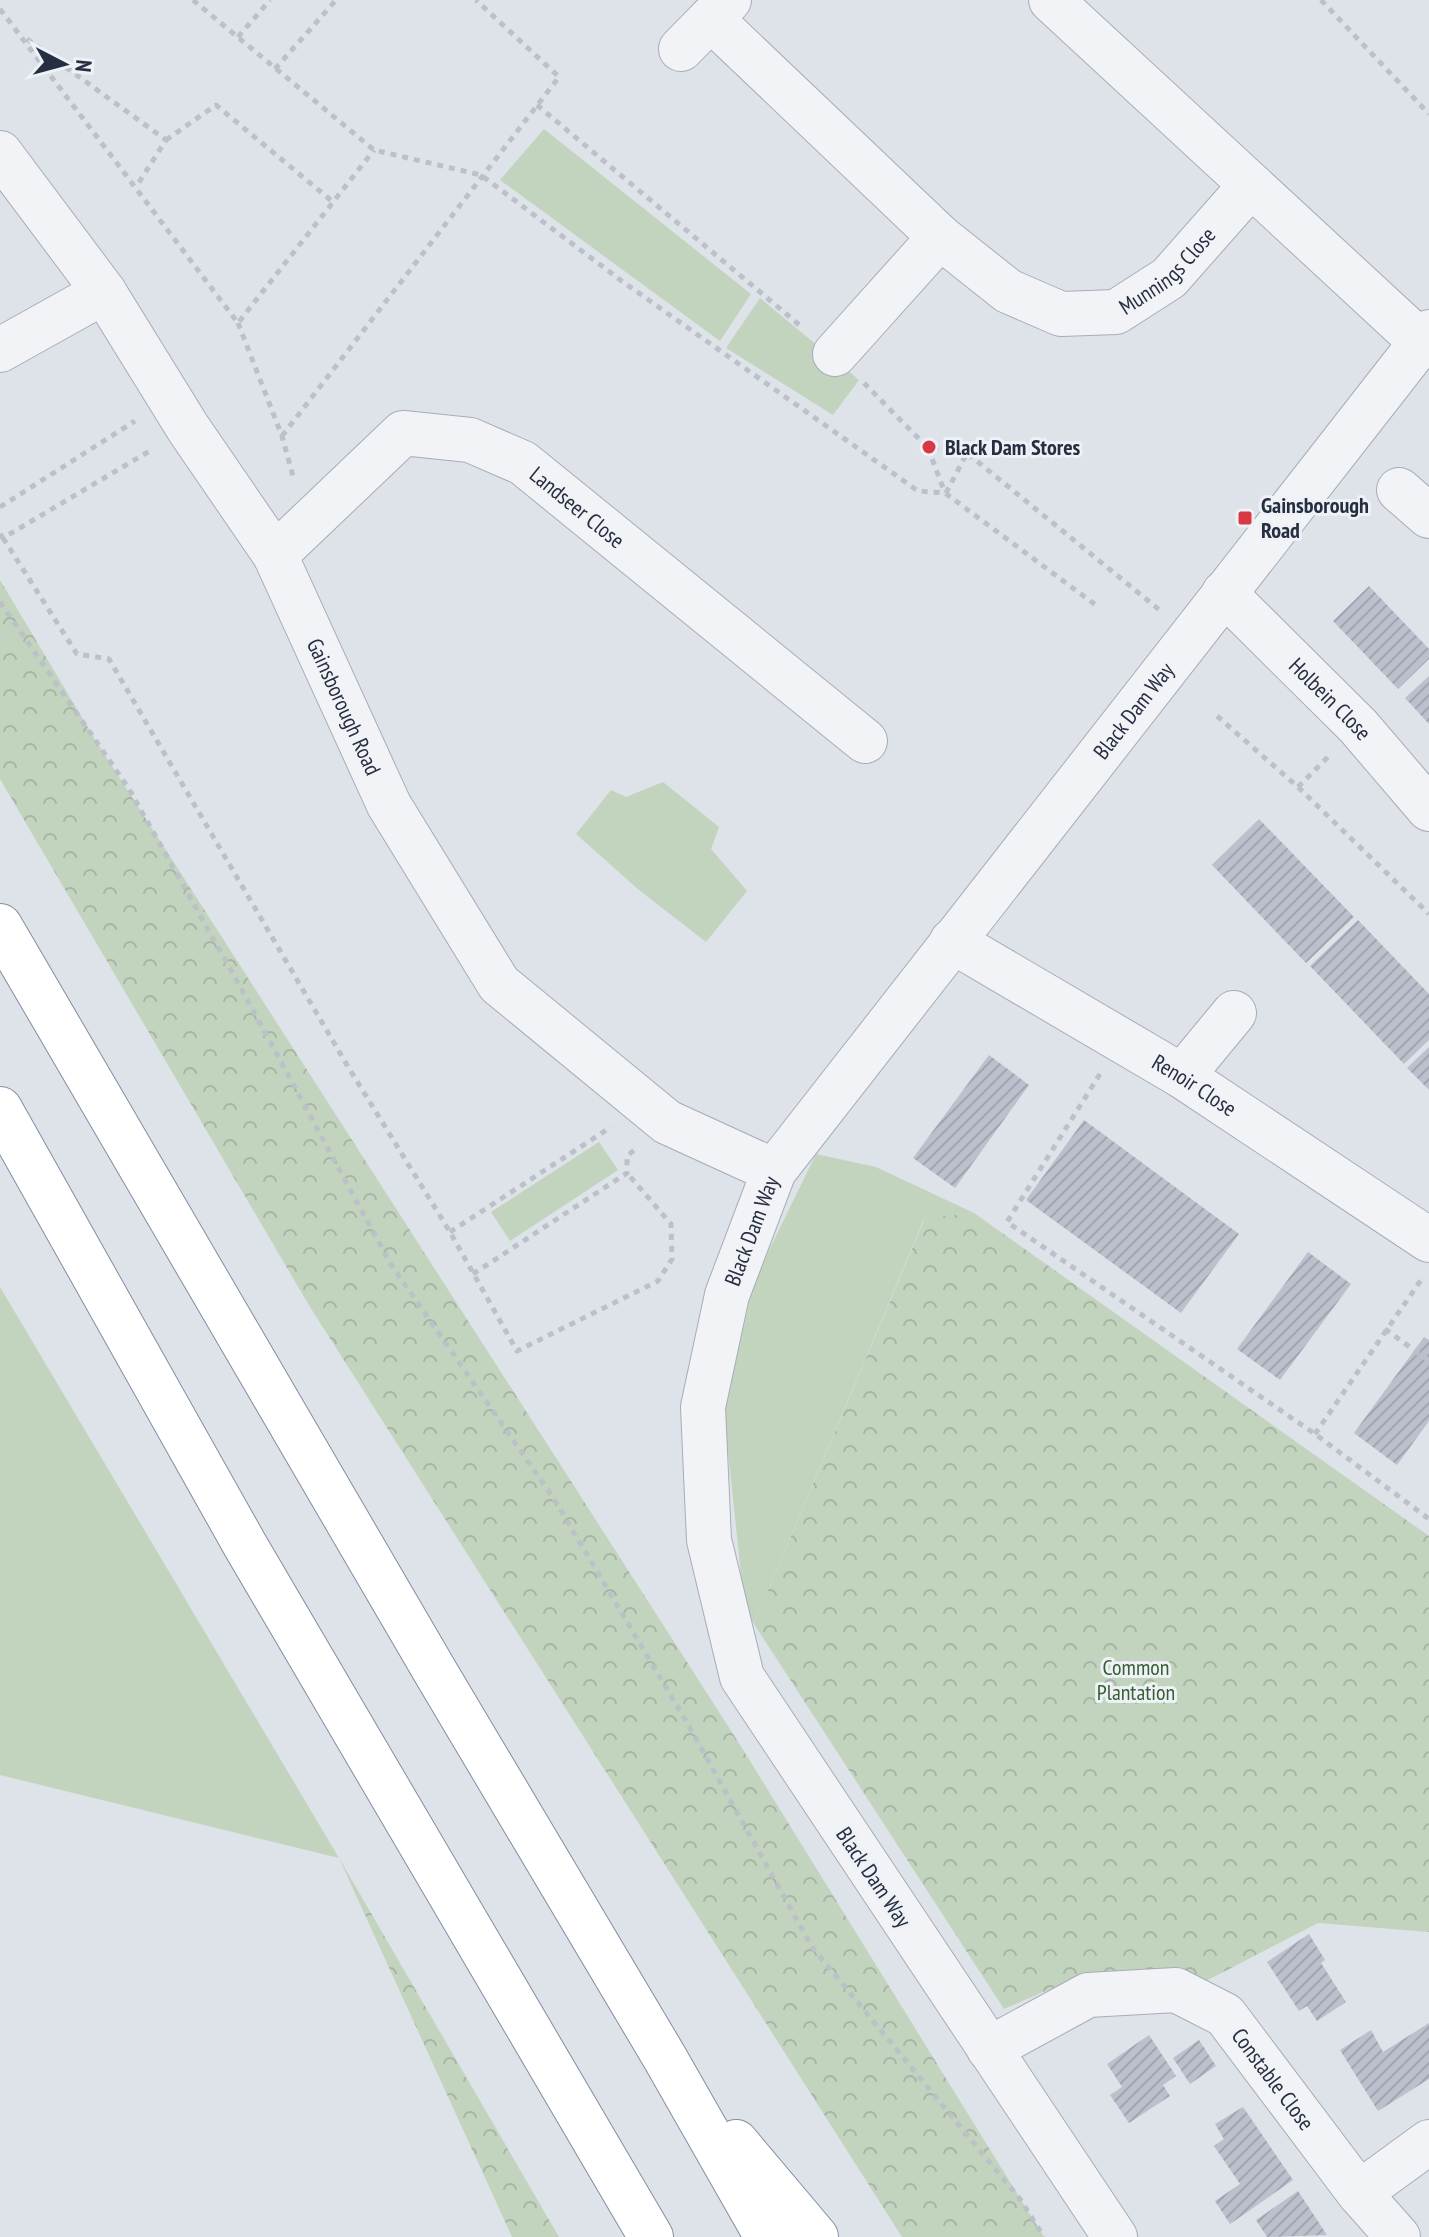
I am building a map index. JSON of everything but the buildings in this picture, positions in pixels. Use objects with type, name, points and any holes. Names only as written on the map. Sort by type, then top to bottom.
[{"type":"highway","points":[[0,926],[767,2237]]},
{"type":"highway","points":[[0,1109],[245,1545],[651,2237]]},
{"type":"highway","points":[[665,2058],[816,2237]]},
{"type":"highway","points":[[582,2123],[633,2237]]},
{"type":"street","points":[[1051,0],[1251,185],[1425,337]]},
{"type":"street","name":"Munnings Close","points":[[681,49],[720,9],[940,237],[1008,291],[1061,314],[1116,312],[1169,278],[1251,185]]},
{"type":"street","name":"Gainsborough Road","points":[[0,153],[104,292],[179,414],[275,555],[389,805],[499,984],[656,1113],[774,1171]]},
{"type":"street","points":[[835,354],[940,237]]},
{"type":"street","points":[[0,350],[104,292]]},
{"type":"street","name":"Black Dam Way","points":[[1115,2237],[742,1677],[709,1540],[703,1407],[727,1295],[774,1171],[1425,337]]},
{"type":"street","name":"Landseer Close","points":[[275,555],[403,433],[470,440],[523,463],[865,741]]},
{"type":"street","name":"Holbein Close","points":[[1224,593],[1358,726],[1429,809]]},
{"type":"street","name":"Renoir Close","points":[[952,941],[1182,1076],[1429,1240]]},
{"type":"street","points":[[1182,1076],[1234,1013]]},
{"type":"street","name":"Constable Close","points":[[989,2049],[1088,1995],[1176,1990],[1225,2015],[1359,2193],[1398,2237]]},
{"type":"street","points":[[1359,2193],[1429,2142]]},
{"type":"path","points":[[193,0],[374,150],[481,175],[690,330],[918,491],[945,493],[1097,606]]},
{"type":"path","points":[[238,37],[270,0]]},
{"type":"path","points":[[275,69],[336,0]]},
{"type":"path","points":[[282,436],[559,77],[476,0]]},
{"type":"path","points":[[1321,0],[1429,114]]},
{"type":"path","points":[[0,9],[238,323],[282,436],[306,525]]},
{"type":"path","points":[[20,33],[166,140]]},
{"type":"path","points":[[136,187],[166,140],[216,105],[333,202]]},
{"type":"path","points":[[537,105],[835,354],[928,448],[945,493]]},
{"type":"path","points":[[238,323],[374,150]]},
{"type":"path","points":[[0,507],[179,414]]},
{"type":"path","points":[[179,414],[1,536],[77,654],[109,659],[347,1065],[450,1232],[517,1351],[658,1281],[672,1259],[671,1224],[627,1173],[627,1156],[656,1113]]},
{"type":"path","points":[[928,448],[967,453],[1193,638]]},
{"type":"path","points":[[945,493],[967,453]]},
{"type":"path","points":[[0,602],[129,789],[390,1263],[554,1499],[690,1728],[812,1947],[1020,2199],[1044,2237]]},
{"type":"path","points":[[1217,716],[1298,787],[1429,914]]},
{"type":"path","points":[[1122,1039],[1007,1222],[1315,1434],[1429,1518]]},
{"type":"path","points":[[450,1232],[656,1113]]},
{"type":"path","points":[[473,1274],[627,1173]]},
{"type":"path","points":[[1315,1434],[1429,1269]]},
{"type":"path","points":[[1385,1329],[1429,1361]]},
{"type":"green space","points":[[544,129],[751,294],[720,341],[500,180]]},
{"type":"green space","points":[[760,298],[859,380],[833,415],[726,348]]},
{"type":"green space","points":[[0,580],[96,741],[737,1740],[1044,2237],[902,2237],[310,1307],[0,779]]},
{"type":"green space","points":[[663,782],[719,827],[711,849],[747,891],[706,942],[639,890],[576,834],[611,790],[626,797]]},
{"type":"green space","points":[[599,1142],[618,1170],[510,1241],[491,1212]]},
{"type":"green space","points":[[816,1154],[876,1167],[974,1213],[924,1219],[754,1624],[744,1602],[724,1414],[754,1281]]},
{"type":"green space","name":"Common Plantation","points":[[974,1213],[1429,1536],[1429,1932],[1318,1923],[1206,1981],[1145,1969],[1078,1977],[1004,2009],[754,1624],[925,1218]]},
{"type":"green space","points":[[0,1287],[339,1858],[0,1775]]},
{"type":"green space","points":[[339,1858],[559,2237],[512,2237]]},
{"type":"place","name":"Black Dam Stores","points":[[929,447]]},
{"type":"place","name":"Gainsborough Road","points":[[1245,518]]}]
